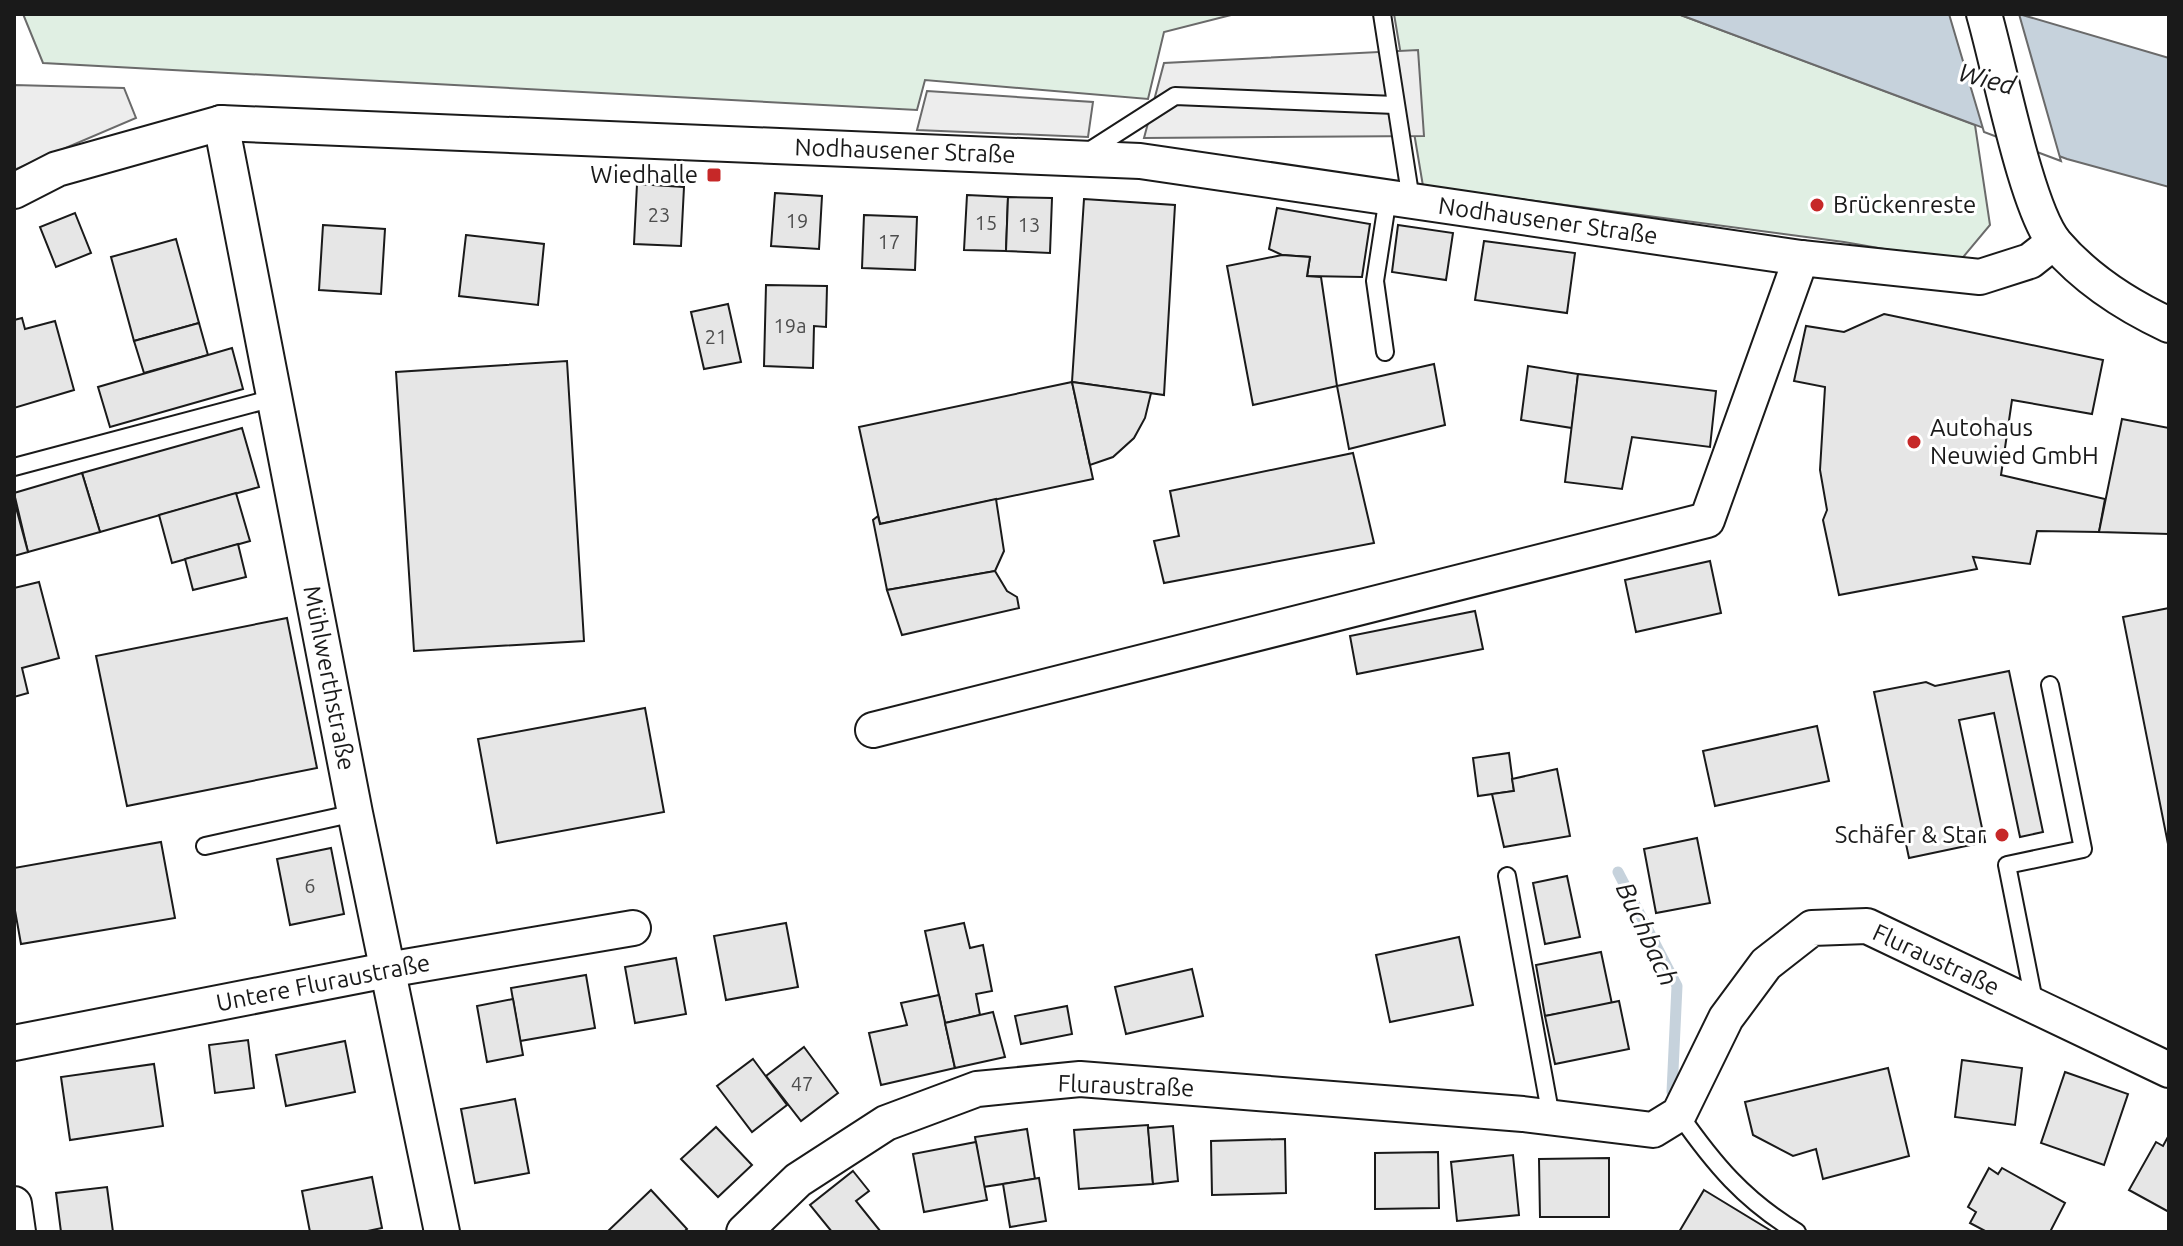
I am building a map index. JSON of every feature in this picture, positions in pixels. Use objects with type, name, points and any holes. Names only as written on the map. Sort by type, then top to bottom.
[{"type":"street","points":[[1984,14],[2024,165],[2054,242],[2127,306],[2169,325]]},
{"type":"street","name":"Nodhausener Straße","points":[[14,191],[57,169],[122,148],[221,123],[1140,161],[1801,258],[1980,277],[2030,261],[2054,242]]},
{"type":"street","name":"Mühlwerthstraße","points":[[221,123],[355,813],[442,1232]]},
{"type":"street","points":[[873,730],[1707,520],[1801,258]]},
{"type":"street","name":"Fluraustraße","points":[[744,1232],[798,1180],[886,1123],[977,1089],[1080,1079],[1551,1117],[1653,1130],[1679,1114],[1726,1018],[1766,964],[1812,928],[1867,926],[2169,1070]]},
{"type":"street","name":"Untere Fluraustraße","points":[[14,1043],[387,970],[633,928]]},
{"type":"street","points":[[14,1204],[18,1232]]},
{"type":"lane","points":[[1382,14],[1395,105],[1399,198],[1375,281],[1385,352]]},
{"type":"lane","points":[[1077,159],[1175,96],[1395,105]]},
{"type":"lane","points":[[14,467],[274,398]]},
{"type":"lane","points":[[2035,1007],[2007,865],[2083,849],[2050,685]]},
{"type":"lane","points":[[205,846],[355,813]]},
{"type":"lane","points":[[1507,876],[1551,1117]]},
{"type":"lane","points":[[1679,1114],[1707,1154],[1758,1208],[1797,1232]]},
{"type":"green space","points":[[23,14],[1235,14],[1164,32],[1148,99],[925,80],[917,110],[43,63]]},
{"type":"green space","points":[[1394,14],[1678,14],[1975,125],[1990,225],[1959,262],[1844,242],[1423,186]]},
{"type":"shaded area","points":[[1418,50],[1424,136],[1144,138],[1164,63]]},
{"type":"shaded area","points":[[14,85],[124,88],[136,118],[14,170]]},
{"type":"shaded area","points":[[927,91],[1093,102],[1088,137],[917,130]]},
{"type":"water","name":"Wied","points":[[1678,14],[2019,14],[2169,58],[2169,187],[2067,159]]},
{"type":"pier","points":[[1949,14],[2019,14],[2061,161],[1984,132]]},
{"type":"building","points":[[637,184],[684,187],[681,246],[634,244]]},
{"type":"building","points":[[775,193],[822,196],[819,249],[771,246]]},
{"type":"building","points":[[967,195],[1008,197],[1006,251],[964,250]]},
{"type":"building","points":[[1008,197],[1052,198],[1050,253],[1006,251]]},
{"type":"building","points":[[1084,199],[1175,205],[1164,395],[1072,382]]},
{"type":"building","points":[[1277,208],[1370,224],[1362,277],[1307,276],[1310,257],[1282,255],[1269,249]]},
{"type":"building","points":[[75,213],[91,253],[56,267],[40,227]]},
{"type":"building","points":[[864,215],[917,217],[915,270],[862,268]]},
{"type":"building","points":[[323,225],[385,229],[381,294],[319,290]]},
{"type":"building","points":[[1398,225],[1453,233],[1446,280],[1392,272]]},
{"type":"building","points":[[466,235],[544,244],[538,305],[459,296]]},
{"type":"building","points":[[176,239],[199,323],[134,341],[111,257]]},
{"type":"building","points":[[1484,241],[1575,253],[1567,313],[1475,300]]},
{"type":"building","points":[[1282,255],[1310,257],[1307,276],[1321,277],[1337,386],[1253,405],[1227,266]]},
{"type":"building","points":[[766,285],[827,286],[826,327],[814,326],[813,368],[764,366]]},
{"type":"building","points":[[728,304],[741,362],[704,369],[691,312]]},
{"type":"building","name":"Autohaus Neuwied GmbH","points":[[1884,314],[2103,360],[2092,414],[2012,400],[2001,475],[2105,499],[2099,532],[2037,531],[2030,564],[1973,557],[1977,569],[1839,595],[1823,520],[1827,510],[1820,470],[1825,387],[1794,381],[1806,326],[1844,332]]},
{"type":"building","points":[[22,318],[25,329],[55,321],[74,390],[14,408],[14,320]]},
{"type":"building","points":[[199,323],[208,355],[144,373],[134,341]]},
{"type":"building","points":[[232,348],[243,389],[110,427],[98,387]]},
{"type":"building","points":[[567,361],[584,641],[414,651],[396,372]]},
{"type":"building","points":[[1434,364],[1445,425],[1349,449],[1337,386]]},
{"type":"building","points":[[1528,366],[1578,374],[1572,428],[1521,420]]},
{"type":"building","points":[[1578,374],[1716,391],[1710,447],[1632,437],[1622,489],[1565,482]]},
{"type":"building","points":[[1072,382],[1093,479],[880,524],[859,427]]},
{"type":"building","points":[[1072,382],[1151,393],[1145,418],[1134,438],[1113,457],[1090,465]]},
{"type":"building","points":[[2122,419],[2169,428],[2169,534],[2099,532]]},
{"type":"building","points":[[242,428],[259,487],[100,532],[82,473]]},
{"type":"building","points":[[1353,453],[1374,543],[1164,583],[1154,541],[1179,536],[1170,491]]},
{"type":"building","points":[[82,473],[100,532],[28,552],[14,493]]},
{"type":"building","points":[[236,493],[250,541],[172,563],[159,515]]},
{"type":"building","points":[[996,499],[1004,551],[995,571],[887,590],[873,520],[878,516],[880,524]]},
{"type":"building","points":[[14,500],[28,552],[14,556]]},
{"type":"building","points":[[238,544],[246,577],[193,590],[185,559]]},
{"type":"building","points":[[1710,561],[1721,613],[1636,632],[1625,580]]},
{"type":"building","points":[[995,571],[1007,591],[1017,597],[1019,608],[902,635],[887,590]]},
{"type":"building","points":[[39,582],[59,658],[22,668],[28,693],[14,697],[14,588]]},
{"type":"building","points":[[2169,608],[2169,849],[2123,617]]},
{"type":"building","points":[[1475,611],[1483,649],[1357,674],[1350,636]]},
{"type":"building","points":[[287,618],[317,768],[127,806],[96,656]]},
{"type":"building","points":[[2009,671],[2043,832],[2020,837],[1994,713],[1959,720],[1985,842],[1909,858],[1874,692],[1926,682],[1935,686]]},
{"type":"building","points":[[645,708],[664,812],[497,843],[478,739]]},
{"type":"building","points":[[1817,726],[1829,781],[1715,806],[1703,751]]},
{"type":"building","points":[[1509,753],[1514,791],[1478,796],[1473,758]]},
{"type":"building","points":[[1557,769],[1570,836],[1504,847],[1492,794],[1514,791],[1512,779]]},
{"type":"building","points":[[1697,838],[1710,903],[1656,913],[1644,849]]},
{"type":"building","points":[[161,842],[175,918],[21,944],[14,905],[14,868]]},
{"type":"building","points":[[331,848],[344,914],[290,925],[277,859]]},
{"type":"building","points":[[1567,876],[1580,937],[1545,944],[1533,883]]},
{"type":"building","points":[[786,923],[798,987],[726,1000],[714,936]]},
{"type":"building","points":[[964,923],[970,948],[983,945],[992,991],[976,994],[980,1015],[945,1023],[925,931]]},
{"type":"building","points":[[1459,937],[1473,1005],[1390,1022],[1376,955]]},
{"type":"building","points":[[1601,952],[1612,1004],[1545,1016],[1536,965]]},
{"type":"building","points":[[676,958],[686,1014],[635,1023],[625,967]]},
{"type":"building","points":[[1192,969],[1203,1016],[1126,1034],[1115,987]]},
{"type":"building","points":[[586,975],[595,1028],[520,1041],[511,988]]},
{"type":"building","points":[[939,995],[955,1068],[881,1085],[869,1033],[907,1025],[901,1003]]},
{"type":"building","points":[[513,999],[523,1055],[487,1062],[477,1006]]},
{"type":"building","points":[[1619,1001],[1629,1049],[1555,1064],[1545,1016]]},
{"type":"building","points":[[1067,1006],[1072,1034],[1021,1044],[1015,1016]]},
{"type":"building","points":[[993,1012],[1005,1057],[955,1068],[945,1023]]},
{"type":"building","points":[[248,1040],[254,1088],[215,1093],[209,1045]]},
{"type":"building","points":[[345,1041],[355,1092],[286,1106],[276,1055]]},
{"type":"building","points":[[804,1047],[838,1093],[801,1121],[766,1076]]},
{"type":"building","points":[[753,1059],[787,1105],[752,1132],[717,1086]]},
{"type":"building","points":[[1962,1060],[2022,1068],[2015,1125],[1955,1117]]},
{"type":"building","points":[[154,1064],[163,1126],[70,1140],[61,1077]]},
{"type":"building","points":[[1888,1068],[1909,1156],[1823,1179],[1816,1149],[1793,1156],[1753,1135],[1745,1102]]},
{"type":"building","points":[[2065,1072],[2128,1094],[2104,1165],[2041,1143]]},
{"type":"building","points":[[515,1099],[529,1173],[475,1183],[461,1109]]},
{"type":"building","points":[[1148,1125],[1153,1184],[1079,1189],[1074,1130]]},
{"type":"building","points":[[1173,1126],[1178,1181],[1153,1184],[1148,1128]]},
{"type":"building","points":[[716,1127],[752,1165],[718,1197],[681,1159]]},
{"type":"building","points":[[1027,1129],[1035,1179],[983,1187],[975,1137]]},
{"type":"building","points":[[2169,1135],[2169,1212],[2129,1190],[2156,1142],[2163,1146]]},
{"type":"building","points":[[1285,1139],[1286,1193],[1212,1195],[1211,1141]]},
{"type":"building","points":[[976,1142],[987,1200],[924,1212],[913,1154]]},
{"type":"building","points":[[1438,1152],[1439,1208],[1375,1209],[1375,1153]]},
{"type":"building","points":[[1513,1155],[1519,1215],[1457,1221],[1451,1162]]},
{"type":"building","points":[[1609,1158],[1609,1217],[1540,1217],[1539,1159]]},
{"type":"building","points":[[1989,1168],[1998,1174],[2002,1168],[2065,1203],[2050,1232],[1987,1232],[1970,1223],[1976,1212],[1968,1207]]},
{"type":"building","points":[[853,1171],[869,1191],[856,1201],[881,1232],[832,1232],[810,1205]]},
{"type":"building","points":[[372,1177],[382,1228],[363,1232],[310,1232],[302,1191]]},
{"type":"building","points":[[1039,1178],[1046,1221],[1010,1227],[1003,1184]]},
{"type":"building","points":[[107,1187],[113,1232],[61,1232],[56,1193]]},
{"type":"building","points":[[651,1190],[687,1229],[684,1232],[607,1232]]},
{"type":"building","points":[[1704,1190],[1773,1232],[1679,1232]]},
{"type":"waterway","name":"Buchbach","points":[[1618,872],[1677,986],[1672,1092]]},
{"type":"place","name":"Wiedhalle","points":[[714,175]]},
{"type":"place","name":"Brückenreste","points":[[1817,205]]},
{"type":"place","name":"Autohaus Neuwied GmbH","points":[[1914,442]]},
{"type":"place","name":"Schäfer & Star","points":[[2002,835]]}]
